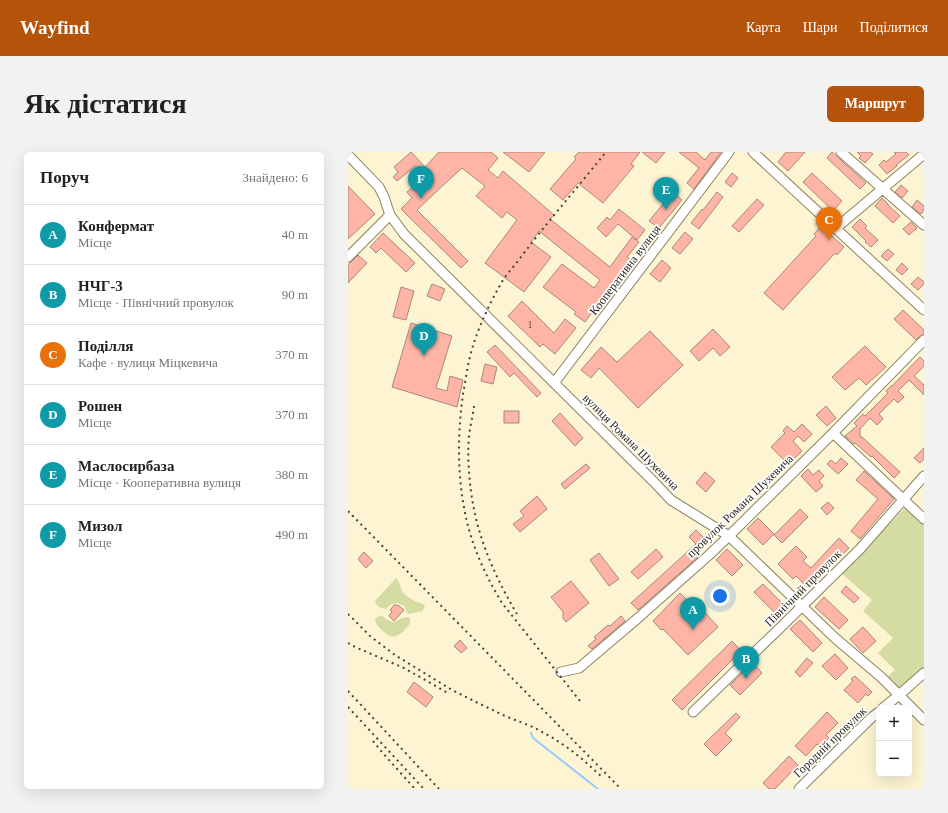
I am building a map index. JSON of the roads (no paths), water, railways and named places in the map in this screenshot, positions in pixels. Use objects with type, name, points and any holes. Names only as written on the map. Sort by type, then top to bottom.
[{"type":"street","name":"Кооперативна вулиця","points":[[554,383],[730,152]]},
{"type":"street","points":[[753,152],[924,310]]},
{"type":"street","points":[[841,152],[924,225]]},
{"type":"street","points":[[836,228],[924,154]]},
{"type":"street","name":"вулиця Романа Шухевича","points":[[348,155],[379,187],[390,215],[404,234],[671,500],[729,536],[836,638],[881,677],[924,720]]},
{"type":"street","points":[[348,257],[390,215]]},
{"type":"street","name":"провулок Романа Шухевича","points":[[561,672],[579,668],[638,618],[729,536],[924,340]]},
{"type":"street","points":[[833,433],[924,519]]},
{"type":"street","name":"Північний провулок","points":[[693,712],[860,548],[924,476]]},
{"type":"street","name":"Городній провулок","points":[[887,705],[924,673]]},
{"type":"street","name":"Городній провулок","points":[[799,789],[876,714]]},
{"type":"waterway","points":[[531,733],[533,738],[598,789]]},
{"type":"railway","points":[[580,701],[502,603],[482,566],[474,546],[464,510],[460,476],[459,444],[461,410],[468,364],[482,321],[494,296],[509,272],[606,152]]},
{"type":"railway","points":[[474,406],[468,453],[474,509],[478,528],[491,563],[517,614]]},
{"type":"railway","points":[[348,511],[621,789]]},
{"type":"railway","points":[[348,614],[370,636],[395,655],[452,690],[505,716],[533,727],[553,738],[581,758],[602,777]]},
{"type":"railway","points":[[348,643],[404,668],[448,693]]},
{"type":"railway","points":[[348,691],[439,789]]},
{"type":"railway","points":[[348,707],[424,789]]},
{"type":"railway","points":[[373,741],[415,789]]},
{"type":"place","name":"Мизол","points":[[421,199]]},
{"type":"place","name":"Маслосирбаза","points":[[666,210]]},
{"type":"place","name":"Поділля","points":[[829,240]]},
{"type":"place","name":"Рошен","points":[[424,356]]},
{"type":"place","name":"Конфермат","points":[[693,630]]},
{"type":"place","name":"НЧГ-3","points":[[746,679]]}]
